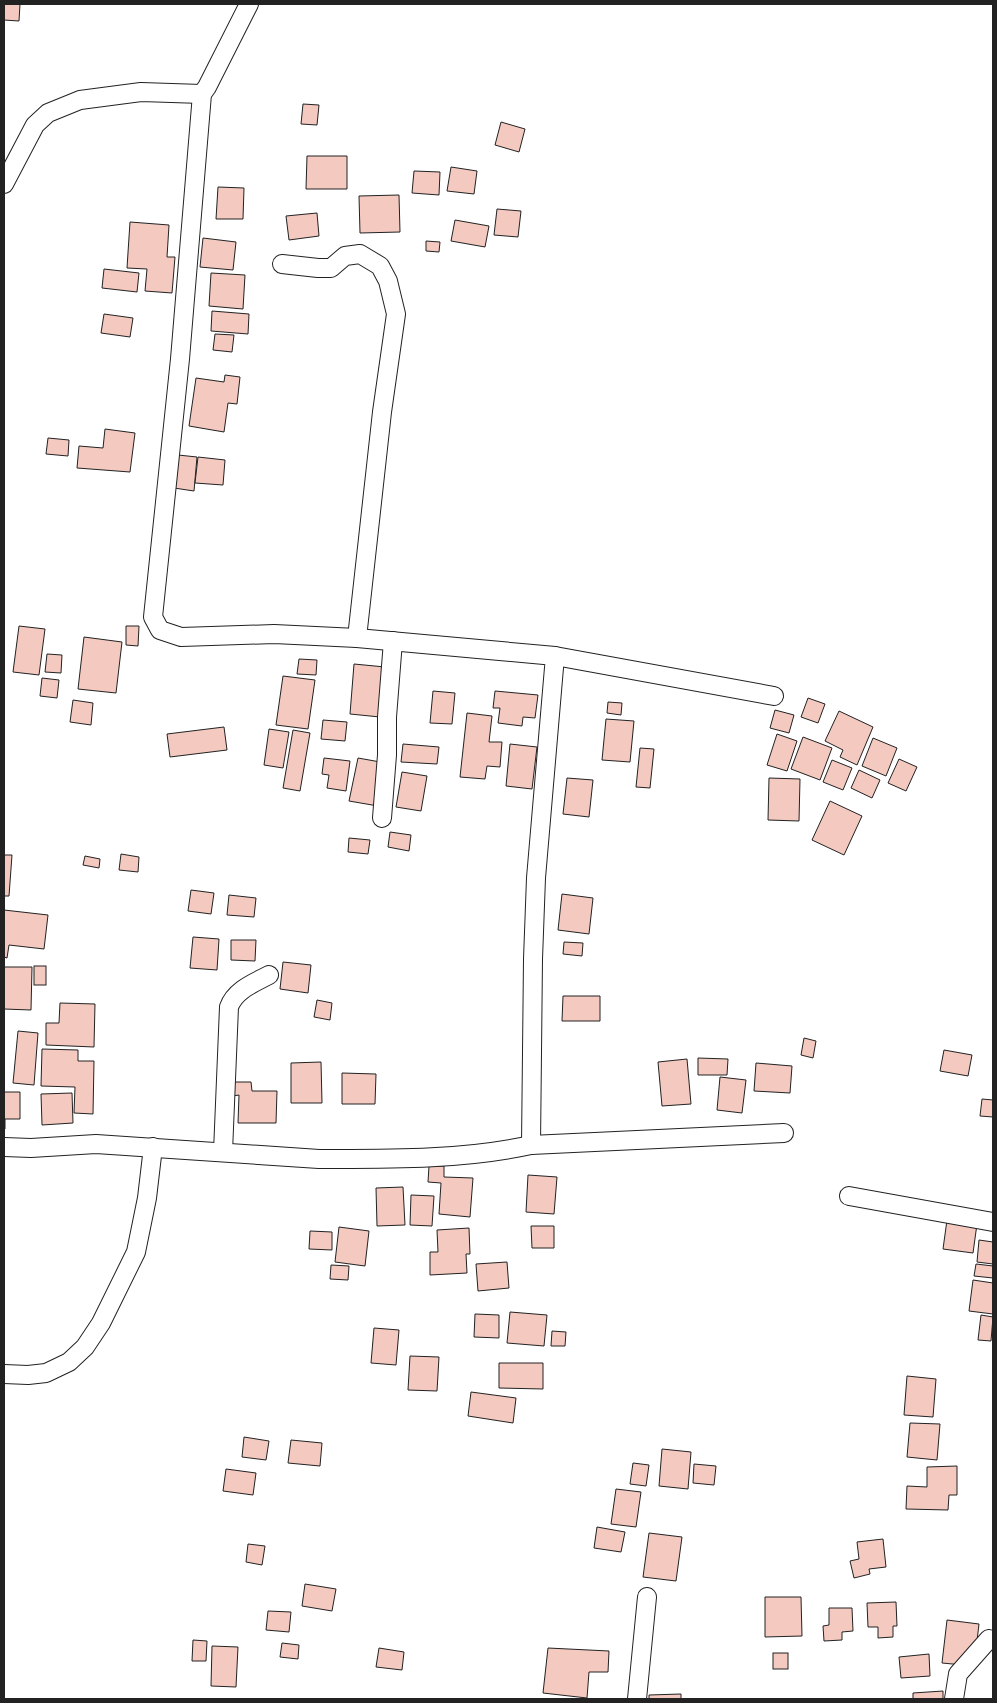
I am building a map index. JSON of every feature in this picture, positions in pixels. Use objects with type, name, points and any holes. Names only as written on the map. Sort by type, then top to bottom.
[{"type":"street","points":[[249,4],[202,94],[180,359],[152,617],[160,630],[181,637],[274,634],[357,638],[555,656],[774,696]]},
{"type":"street","points":[[4,184],[35,125],[48,113],[80,100],[142,92],[202,94]]},
{"type":"street","points":[[282,264],[331,268],[345,256],[360,254],[380,266],[388,281],[396,314],[382,412],[357,638]]},
{"type":"street","points":[[382,818],[393,641]]},
{"type":"street","points":[[531,1145],[536,878],[555,656]]},
{"type":"street","points":[[223,1152],[229,1007],[232,999],[238,992],[269,975]]},
{"type":"street","points":[[4,1147],[31,1148],[96,1144],[319,1159],[351,1159],[441,1157],[503,1151],[531,1145],[784,1133]]},
{"type":"street","points":[[4,1374],[46,1374],[69,1362],[85,1347],[101,1323],[136,1252],[147,1198],[153,1147]]},
{"type":"street","points":[[849,1196],[993,1222]]},
{"type":"street","points":[[637,1699],[647,1597]]},
{"type":"street","points":[[954,1699],[958,1674],[989,1639]]},
{"type":"building","points":[[4,4],[20,4],[19,21],[4,20]]},
{"type":"building","points":[[303,104],[319,105],[317,125],[301,124]]},
{"type":"building","points":[[501,122],[525,129],[519,152],[495,145]]},
{"type":"building","points":[[307,156],[347,156],[347,189],[306,189]]},
{"type":"building","points":[[451,167],[477,171],[474,194],[447,191]]},
{"type":"building","points":[[414,171],[440,172],[439,195],[412,193]]},
{"type":"building","points":[[218,187],[244,188],[243,219],[216,219]]},
{"type":"building","points":[[399,195],[400,232],[360,233],[359,196]]},
{"type":"building","points":[[497,209],[521,211],[518,237],[494,235]]},
{"type":"building","points":[[317,213],[319,236],[289,240],[286,216]]},
{"type":"building","points":[[455,220],[489,226],[485,247],[451,241]]},
{"type":"building","points":[[130,222],[169,225],[167,257],[175,257],[172,293],[145,291],[147,269],[127,268]]},
{"type":"building","points":[[203,238],[236,242],[233,270],[200,267]]},
{"type":"building","points":[[426,241],[440,242],[439,252],[426,251]]},
{"type":"building","points":[[104,269],[139,273],[137,292],[102,288]]},
{"type":"building","points":[[211,273],[245,275],[243,309],[209,306]]},
{"type":"building","points":[[212,311],[249,314],[248,334],[211,331]]},
{"type":"building","points":[[104,314],[133,318],[130,337],[101,333]]},
{"type":"building","points":[[215,334],[234,335],[232,352],[213,350]]},
{"type":"building","points":[[225,375],[240,377],[237,404],[228,403],[224,432],[189,426],[196,378],[224,382]]},
{"type":"building","points":[[105,429],[135,433],[130,472],[77,468],[79,446],[103,448]]},
{"type":"building","points":[[48,438],[69,440],[68,456],[46,454]]},
{"type":"building","points":[[178,455],[197,457],[194,491],[174,488]]},
{"type":"building","points":[[198,457],[225,460],[223,485],[195,483]]},
{"type":"building","points":[[19,626],[45,629],[39,675],[13,672]]},
{"type":"building","points":[[126,626],[139,626],[138,646],[126,645]]},
{"type":"building","points":[[84,637],[122,642],[116,693],[78,689]]},
{"type":"building","points":[[47,654],[62,655],[61,673],[45,672]]},
{"type":"building","points":[[299,659],[317,660],[316,675],[297,674]]},
{"type":"building","points":[[354,664],[385,667],[380,717],[350,714]]},
{"type":"building","points":[[283,676],[315,680],[308,729],[276,725]]},
{"type":"building","points":[[42,678],[59,680],[57,698],[40,696]]},
{"type":"building","points":[[433,691],[455,693],[452,724],[430,723]]},
{"type":"building","points":[[495,691],[538,695],[535,718],[523,717],[522,726],[498,723],[500,708],[493,708]]},
{"type":"building","points":[[808,698],[825,704],[818,723],[801,717]]},
{"type":"building","points":[[73,700],[93,703],[91,725],[70,722]]},
{"type":"building","points":[[608,702],[622,703],[621,715],[607,713]]},
{"type":"building","points":[[775,710],[794,715],[789,733],[770,728]]},
{"type":"building","points":[[839,711],[873,727],[857,765],[840,757],[843,750],[825,741]]},
{"type":"building","points":[[467,713],[492,716],[489,742],[502,742],[500,767],[487,766],[485,779],[460,777]]},
{"type":"building","points":[[606,719],[634,721],[630,762],[602,760]]},
{"type":"building","points":[[323,720],[347,722],[345,741],[321,739]]},
{"type":"building","points":[[224,727],[227,750],[170,757],[167,734]]},
{"type":"building","points":[[269,729],[289,732],[283,768],[264,765]]},
{"type":"building","points":[[293,730],[310,733],[300,791],[283,788]]},
{"type":"building","points":[[777,734],[797,741],[787,771],[767,765]]},
{"type":"building","points":[[803,737],[832,748],[820,780],[791,769]]},
{"type":"building","points":[[873,738],[897,748],[886,776],[862,766]]},
{"type":"building","points":[[403,744],[439,747],[437,764],[401,762]]},
{"type":"building","points":[[510,744],[537,747],[532,789],[506,786]]},
{"type":"building","points":[[640,748],[654,749],[650,788],[636,787]]},
{"type":"building","points":[[324,758],[350,761],[346,791],[327,788],[329,775],[322,774]]},
{"type":"building","points":[[358,758],[386,763],[378,806],[349,801]]},
{"type":"building","points":[[899,759],[917,767],[906,791],[888,783]]},
{"type":"building","points":[[832,760],[852,768],[843,790],[823,782]]},
{"type":"building","points":[[859,770],[880,780],[872,798],[851,788]]},
{"type":"building","points":[[402,772],[427,776],[421,811],[396,807]]},
{"type":"building","points":[[567,778],[593,780],[589,817],[563,814]]},
{"type":"building","points":[[769,778],[800,779],[799,821],[768,820]]},
{"type":"building","points":[[830,801],[862,816],[844,855],[812,840]]},
{"type":"building","points":[[390,832],[411,835],[409,851],[388,847]]},
{"type":"building","points":[[349,838],[370,840],[368,854],[348,852]]},
{"type":"building","points":[[121,854],[139,857],[138,872],[119,870]]},
{"type":"building","points":[[4,855],[12,855],[9,896],[4,896]]},
{"type":"building","points":[[85,856],[100,859],[99,868],[83,865]]},
{"type":"building","points":[[191,890],[214,893],[211,914],[188,911]]},
{"type":"building","points":[[562,894],[593,898],[589,934],[558,930]]},
{"type":"building","points":[[229,895],[256,898],[254,917],[227,915]]},
{"type":"building","points":[[4,910],[48,915],[44,949],[9,945],[7,958],[4,957]]},
{"type":"building","points":[[193,937],[219,939],[217,970],[190,968]]},
{"type":"building","points":[[231,940],[256,940],[255,961],[231,960]]},
{"type":"building","points":[[564,942],[583,943],[582,956],[563,954]]},
{"type":"building","points":[[283,962],[311,965],[308,993],[280,989]]},
{"type":"building","points":[[34,966],[46,966],[46,985],[34,985]]},
{"type":"building","points":[[4,967],[32,967],[31,1010],[4,1009]]},
{"type":"building","points":[[563,996],[600,996],[600,1021],[562,1021]]},
{"type":"building","points":[[317,1000],[332,1003],[330,1020],[314,1017]]},
{"type":"building","points":[[60,1003],[95,1004],[94,1047],[46,1045],[46,1023],[59,1023]]},
{"type":"building","points":[[18,1031],[38,1033],[34,1085],[13,1083]]},
{"type":"building","points":[[804,1038],[816,1041],[813,1058],[801,1055]]},
{"type":"building","points":[[42,1049],[78,1050],[78,1061],[94,1061],[93,1114],[74,1113],[75,1087],[41,1086]]},
{"type":"building","points":[[944,1050],[972,1055],[968,1076],[940,1071]]},
{"type":"building","points":[[698,1058],[728,1059],[727,1075],[698,1075]]},
{"type":"building","points":[[687,1059],[691,1104],[662,1106],[658,1062]]},
{"type":"building","points":[[321,1062],[322,1103],[291,1103],[291,1063]]},
{"type":"building","points":[[756,1063],[792,1066],[790,1093],[754,1091]]},
{"type":"building","points":[[342,1073],[376,1074],[375,1104],[342,1104]]},
{"type":"building","points":[[720,1077],[746,1080],[742,1113],[717,1110]]},
{"type":"building","points":[[232,1082],[251,1082],[252,1091],[277,1091],[276,1123],[238,1123],[239,1095],[233,1096]]},
{"type":"building","points":[[4,1092],[20,1092],[20,1119],[5,1119],[5,1129],[4,1129]]},
{"type":"building","points":[[72,1093],[73,1123],[42,1125],[41,1094]]},
{"type":"building","points":[[982,1099],[993,1100],[993,1117],[980,1116]]},
{"type":"building","points":[[429,1166],[444,1166],[444,1177],[473,1178],[470,1217],[439,1214],[441,1183],[428,1182]]},
{"type":"building","points":[[528,1175],[557,1177],[554,1214],[526,1212]]},
{"type":"building","points":[[403,1187],[405,1225],[377,1226],[376,1188]]},
{"type":"building","points":[[411,1195],[434,1196],[432,1226],[410,1225]]},
{"type":"building","points":[[947,1220],[977,1224],[973,1253],[943,1249]]},
{"type":"building","points":[[531,1226],[554,1226],[554,1248],[532,1248]]},
{"type":"building","points":[[339,1227],[369,1231],[365,1266],[335,1262]]},
{"type":"building","points":[[469,1228],[470,1254],[466,1254],[467,1273],[430,1275],[430,1252],[438,1252],[437,1230]]},
{"type":"building","points":[[310,1231],[332,1232],[332,1250],[309,1249]]},
{"type":"building","points":[[979,1240],[993,1242],[993,1264],[977,1262]]},
{"type":"building","points":[[507,1262],[509,1288],[478,1291],[476,1264]]},
{"type":"building","points":[[976,1264],[993,1266],[993,1278],[974,1276]]},
{"type":"building","points":[[331,1265],[349,1266],[348,1280],[330,1279]]},
{"type":"building","points":[[973,1280],[993,1283],[993,1314],[969,1311]]},
{"type":"building","points":[[510,1312],[547,1315],[544,1346],[507,1343]]},
{"type":"building","points":[[475,1314],[499,1315],[499,1338],[474,1337]]},
{"type":"building","points":[[981,1315],[993,1317],[991,1341],[978,1340]]},
{"type":"building","points":[[374,1328],[399,1330],[396,1365],[371,1363]]},
{"type":"building","points":[[552,1331],[566,1332],[565,1346],[551,1346]]},
{"type":"building","points":[[410,1356],[439,1357],[437,1391],[408,1390]]},
{"type":"building","points":[[499,1363],[543,1363],[543,1389],[499,1388]]},
{"type":"building","points":[[907,1376],[936,1379],[933,1417],[904,1415]]},
{"type":"building","points":[[471,1392],[516,1398],[513,1423],[468,1416]]},
{"type":"building","points":[[910,1423],[940,1424],[937,1460],[907,1457]]},
{"type":"building","points":[[244,1437],[269,1441],[266,1460],[242,1457]]},
{"type":"building","points":[[291,1440],[322,1443],[320,1466],[288,1463]]},
{"type":"building","points":[[662,1449],[691,1452],[688,1489],[659,1486]]},
{"type":"building","points":[[633,1463],[649,1465],[646,1486],[630,1484]]},
{"type":"building","points":[[694,1464],[716,1466],[714,1485],[693,1483]]},
{"type":"building","points":[[957,1466],[957,1495],[949,1495],[948,1510],[906,1509],[907,1486],[927,1487],[927,1467]]},
{"type":"building","points":[[226,1469],[256,1473],[253,1495],[223,1491]]},
{"type":"building","points":[[616,1489],[641,1492],[636,1527],[611,1524]]},
{"type":"building","points":[[597,1527],[625,1532],[621,1552],[594,1548]]},
{"type":"building","points":[[649,1533],[682,1537],[676,1581],[643,1577]]},
{"type":"building","points":[[883,1539],[886,1567],[869,1569],[870,1574],[854,1578],[850,1561],[859,1559],[857,1542]]},
{"type":"building","points":[[248,1544],[265,1546],[262,1565],[246,1562]]},
{"type":"building","points":[[305,1584],[336,1589],[332,1611],[302,1606]]},
{"type":"building","points":[[765,1597],[801,1597],[802,1636],[765,1637]]},
{"type":"building","points":[[896,1602],[897,1626],[893,1626],[893,1637],[878,1638],[878,1627],[868,1627],[867,1603]]},
{"type":"building","points":[[829,1608],[852,1608],[853,1631],[842,1632],[842,1640],[824,1641],[823,1626],[829,1625]]},
{"type":"building","points":[[268,1611],[291,1612],[289,1632],[266,1630]]},
{"type":"building","points":[[947,1620],[979,1624],[974,1666],[942,1663]]},
{"type":"building","points":[[193,1640],[207,1641],[206,1661],[192,1661]]},
{"type":"building","points":[[282,1643],[299,1645],[298,1659],[280,1657]]},
{"type":"building","points":[[212,1646],[238,1647],[236,1687],[211,1686]]},
{"type":"building","points":[[379,1648],[404,1652],[402,1670],[376,1667]]},
{"type":"building","points":[[548,1648],[609,1651],[608,1672],[589,1672],[587,1698],[543,1693]]},
{"type":"building","points":[[773,1653],[788,1653],[788,1669],[773,1669]]},
{"type":"building","points":[[929,1654],[930,1676],[901,1678],[899,1657]]},
{"type":"building","points":[[943,1691],[943,1699],[913,1699],[913,1693]]},
{"type":"building","points":[[681,1694],[681,1699],[649,1699],[649,1695]]}]
